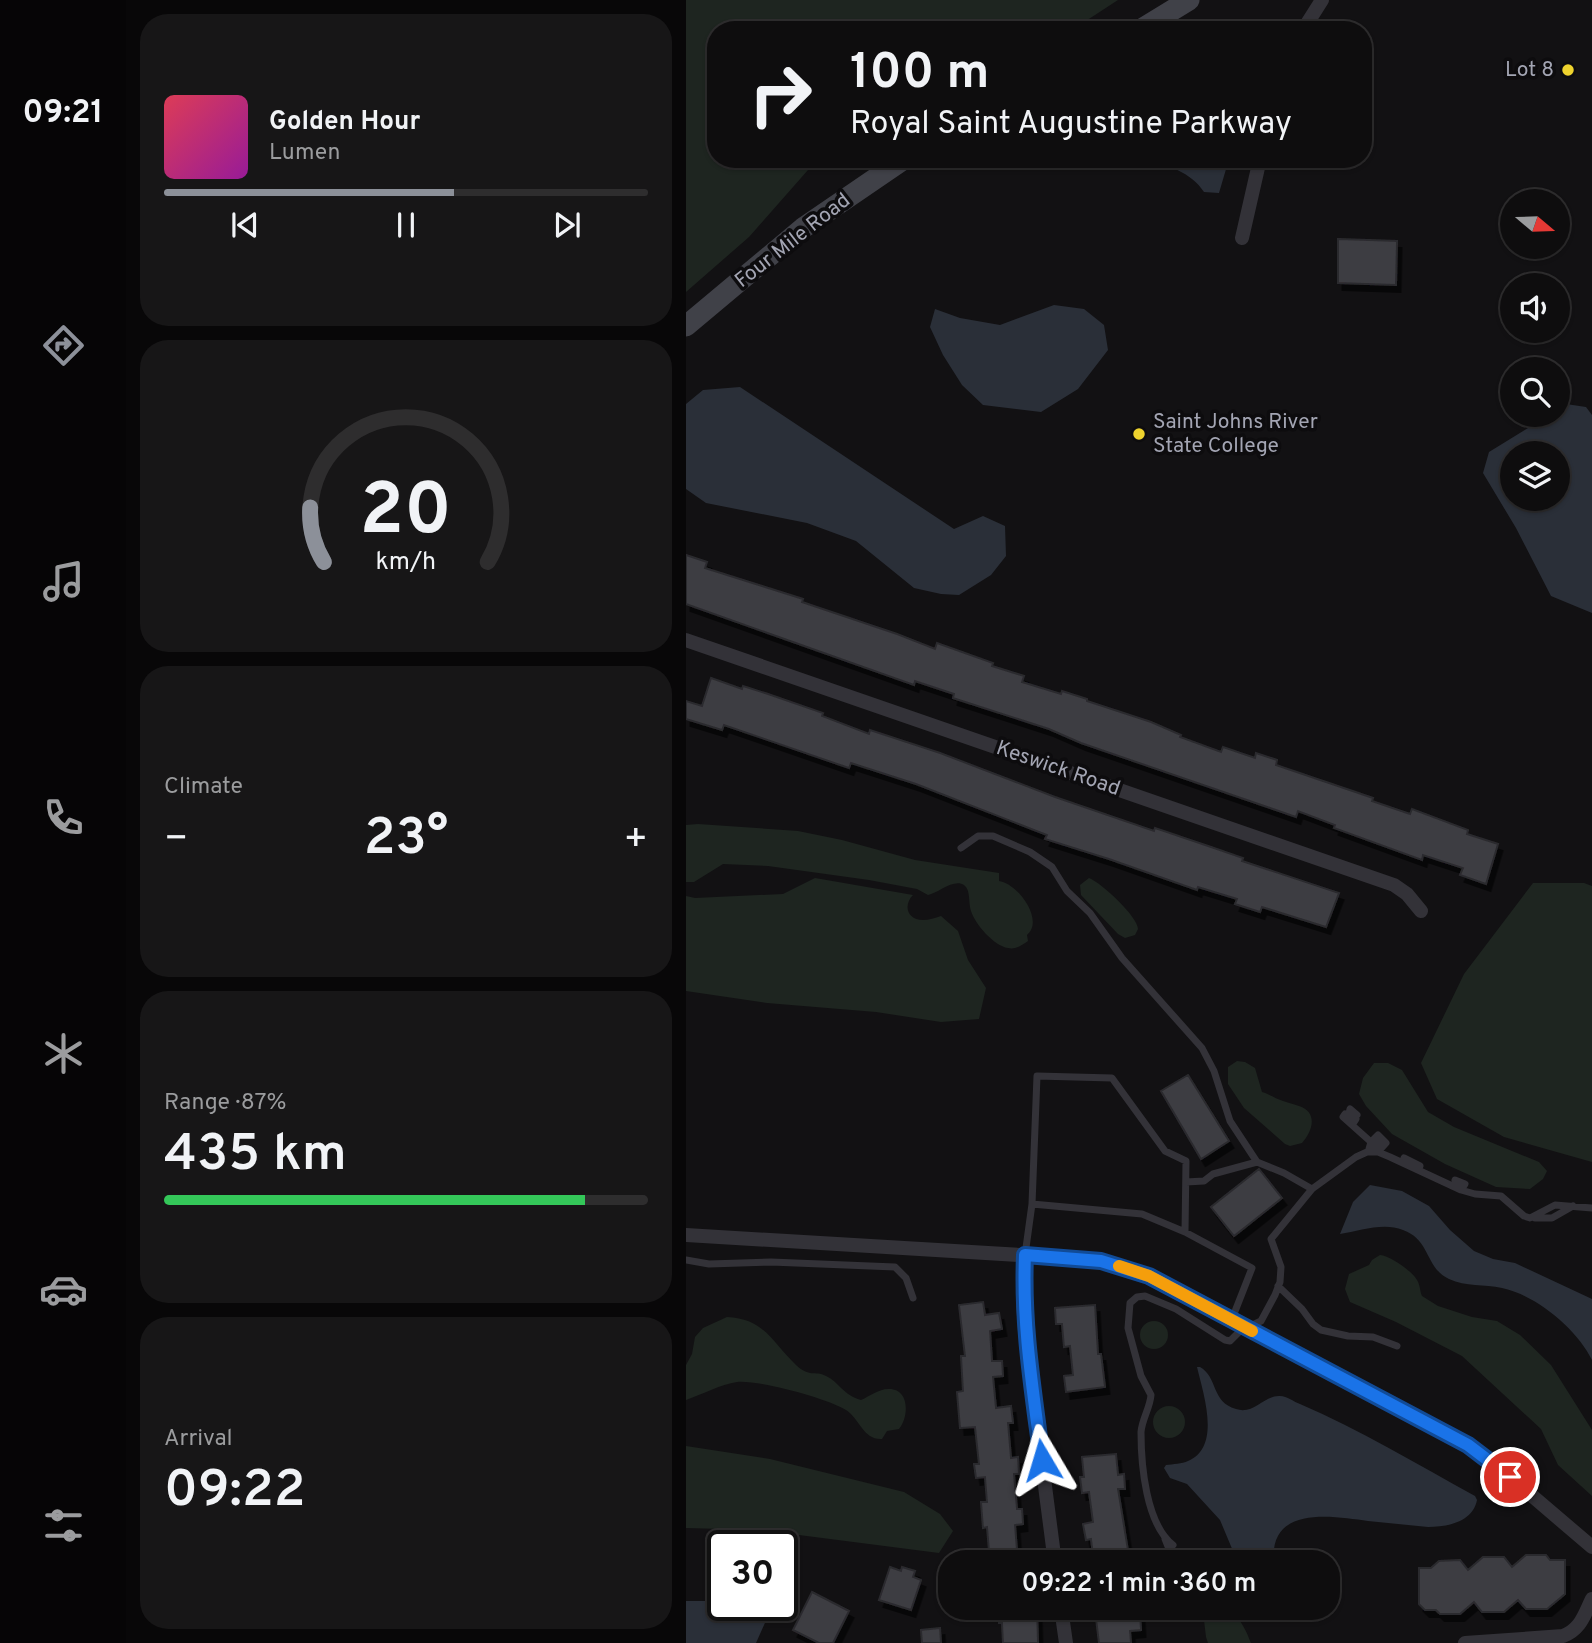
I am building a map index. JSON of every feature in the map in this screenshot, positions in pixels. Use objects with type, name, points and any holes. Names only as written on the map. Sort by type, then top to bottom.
[{"type":"main road","points":[[1155,21],[1189,0]]},
{"type":"main road","name":"Four Mile Road","points":[[686,326],[803,228],[891,168]]},
{"type":"street","points":[[1309,21],[1322,0]]},
{"type":"street","points":[[1242,238],[1258,168]]},
{"type":"street","name":"Keswick Road","points":[[686,640],[1394,885],[1407,894],[1422,911]]},
{"type":"street","points":[[686,1235],[1025,1255],[1101,1261],[1125,1267],[1149,1276],[1468,1445],[1489,1459],[1592,1547]]},
{"type":"street","points":[[1025,1255],[1025,1332],[1053,1550]]},
{"type":"street","points":[[1465,1643],[1563,1636],[1580,1624],[1592,1599]]},
{"type":"street","points":[[1063,1620],[1066,1643]]},
{"type":"lane","points":[[961,848],[978,836],[993,836],[1030,852],[1052,867],[1067,891],[1090,913],[1122,958],[1202,1048],[1214,1071],[1230,1121],[1257,1162],[1312,1189]]},
{"type":"lane","points":[[1025,1255],[1032,1204],[1037,1076],[1112,1078],[1165,1151],[1186,1161],[1185,1232]]},
{"type":"lane","points":[[1357,1115],[1350,1109],[1349,1112],[1356,1119],[1354,1122],[1345,1114],[1343,1116],[1371,1142],[1369,1149],[1403,1160],[1475,1194],[1501,1196],[1524,1216],[1531,1218],[1555,1205],[1592,1208]]},
{"type":"lane","points":[[1377,1140],[1378,1138],[1383,1143],[1380,1147],[1372,1146],[1378,1135],[1386,1143],[1378,1153]]},
{"type":"lane","points":[[1165,1539],[1152,1512],[1143,1469],[1141,1432],[1151,1395],[1141,1376],[1128,1328],[1130,1303],[1137,1297],[1145,1296],[1158,1300],[1200,1322],[1219,1338],[1230,1340],[1261,1321],[1278,1286],[1281,1267],[1271,1239],[1312,1189],[1356,1157],[1367,1152],[1378,1153]]},
{"type":"lane","points":[[1186,1182],[1204,1181],[1213,1174],[1257,1162]]},
{"type":"lane","points":[[1032,1204],[1142,1214],[1185,1232],[1252,1268],[1232,1320]]},
{"type":"lane","points":[[686,1260],[709,1264],[782,1262],[895,1267],[906,1278],[913,1298]]},
{"type":"lane","points":[[1278,1286],[1321,1330],[1348,1336],[1373,1337],[1397,1346]]},
{"type":"shaded area","points":[[686,0],[1118,0],[1086,21],[707,21],[707,168],[811,168],[749,237],[686,292]]},
{"type":"shaded area","points":[[1172,168],[1226,168],[1219,193],[1204,192],[1185,174]]},
{"type":"shaded area","points":[[1054,305],[1084,309],[1104,325],[1108,350],[1078,389],[1041,412],[983,405],[962,385],[943,355],[930,327],[935,309],[960,318],[1000,325]]},
{"type":"shaded area","points":[[740,387],[954,529],[983,516],[1005,526],[1006,556],[991,575],[959,595],[941,594],[914,588],[856,541],[807,523],[706,503],[686,489],[686,404],[703,390]]},
{"type":"shaded area","points":[[1570,405],[1586,407],[1592,415],[1592,613],[1551,596],[1506,511],[1570,511],[1570,441],[1507,441],[1530,427],[1570,427]]},
{"type":"shaded area","points":[[1500,445],[1500,501],[1483,473],[1489,452]]},
{"type":"shaded area","points":[[686,825],[798,831],[915,860],[999,873],[999,881],[1014,888],[1031,912],[1033,921],[1027,935],[1028,941],[1019,947],[1011,948],[991,939],[973,916],[968,890],[960,883],[928,895],[917,889],[869,880],[768,866],[723,864],[694,882],[686,882]]},
{"type":"shaded area","points":[[815,878],[913,895],[908,903],[910,915],[925,920],[941,916],[958,931],[968,960],[986,988],[979,1019],[941,1022],[876,1012],[767,1003],[686,991],[686,896],[695,898],[783,894]]},
{"type":"shaded area","points":[[1089,878],[1102,886],[1126,909],[1138,929],[1135,935],[1125,938],[1118,934],[1081,895],[1080,885]]},
{"type":"shaded area","points":[[1533,883],[1584,883],[1592,886],[1592,1162],[1504,1137],[1437,1099],[1421,1063],[1464,974]]},
{"type":"shaded area","points":[[1237,1061],[1255,1068],[1262,1092],[1299,1106],[1309,1113],[1311,1128],[1302,1143],[1290,1146],[1285,1144],[1244,1108],[1228,1084],[1228,1067]]},
{"type":"shaded area","points":[[1374,1063],[1388,1063],[1402,1070],[1428,1112],[1454,1127],[1539,1162],[1547,1171],[1543,1179],[1530,1189],[1496,1187],[1445,1164],[1392,1134],[1366,1106],[1359,1094],[1363,1078]]},
{"type":"shaded area","points":[[1370,1185],[1402,1191],[1429,1206],[1450,1230],[1474,1251],[1493,1259],[1515,1263],[1592,1299],[1592,1360],[1566,1325],[1541,1306],[1502,1288],[1449,1279],[1436,1268],[1419,1240],[1403,1230],[1380,1227],[1340,1234],[1353,1202]]},
{"type":"shaded area","points":[[1380,1255],[1395,1261],[1410,1272],[1418,1282],[1422,1296],[1438,1306],[1472,1317],[1497,1321],[1520,1335],[1551,1365],[1592,1430],[1592,1496],[1558,1465],[1541,1429],[1462,1356],[1350,1302],[1345,1289],[1349,1274],[1369,1265]]},
{"type":"shaded area","points":[[727,1317],[759,1327],[801,1369],[826,1376],[855,1398],[861,1400],[888,1389],[900,1393],[906,1404],[906,1411],[899,1429],[887,1431],[882,1439],[876,1438],[866,1433],[851,1414],[837,1405],[793,1391],[747,1382],[724,1385],[686,1400],[686,1365],[692,1354],[695,1337],[703,1328]]},
{"type":"shaded area","points":[[1154,1321],[1164,1325],[1168,1335],[1164,1345],[1154,1349],[1144,1345],[1140,1335],[1144,1325]]},
{"type":"shaded area","points":[[1197,1367],[1206,1371],[1218,1395],[1228,1406],[1242,1410],[1254,1407],[1269,1398],[1288,1398],[1366,1436],[1475,1496],[1475,1507],[1458,1522],[1435,1527],[1337,1517],[1305,1518],[1281,1531],[1275,1550],[1233,1550],[1220,1520],[1187,1484],[1170,1478],[1164,1468],[1166,1465],[1188,1461],[1198,1454],[1205,1444],[1208,1418]]},
{"type":"shaded area","points":[[1169,1406],[1181,1410],[1185,1422],[1181,1434],[1169,1438],[1157,1434],[1153,1422],[1157,1410]]},
{"type":"shaded area","points":[[686,1446],[770,1459],[904,1492],[940,1514],[953,1531],[938,1553],[798,1535],[798,1530],[686,1528]]},
{"type":"shaded area","points":[[686,1601],[707,1601],[707,1621],[766,1621],[756,1643],[686,1643]]},
{"type":"shaded area","points":[[1204,1620],[1239,1620],[1251,1643],[1208,1643]]},
{"type":"building","points":[[1338,239],[1397,241],[1396,285],[1338,283]]},
{"type":"building","points":[[686,555],[707,562],[705,568],[803,599],[802,602],[935,649],[937,643],[1024,676],[1022,682],[1087,699],[1151,722],[1181,735],[1180,737],[1221,752],[1223,747],[1255,758],[1256,753],[1277,760],[1276,765],[1373,798],[1372,801],[1410,814],[1412,809],[1468,830],[1467,834],[1498,844],[1486,884],[1460,875],[1463,868],[1423,855],[1422,860],[1334,828],[1335,825],[1298,811],[1296,817],[1081,743],[1049,729],[953,698],[954,694],[915,681],[914,685],[686,604]]},
{"type":"building","points":[[711,678],[742,689],[743,686],[768,694],[823,713],[822,716],[869,734],[870,730],[940,753],[1055,797],[1154,831],[1155,828],[1243,858],[1242,861],[1339,893],[1326,927],[1262,907],[1260,912],[1235,904],[1237,899],[1198,887],[1197,890],[1045,839],[1047,835],[916,784],[851,763],[849,768],[724,725],[722,730],[686,719],[686,701],[702,706]]},
{"type":"building","points":[[1188,1075],[1229,1141],[1201,1159],[1161,1091]]},
{"type":"building","points":[[1259,1169],[1282,1198],[1234,1236],[1211,1207]]},
{"type":"building","points":[[983,1302],[985,1315],[999,1313],[1002,1329],[990,1331],[992,1361],[1002,1361],[1003,1376],[993,1377],[996,1408],[1011,1406],[1013,1423],[1008,1423],[1011,1458],[1018,1457],[1019,1474],[1014,1474],[1017,1509],[1022,1509],[1023,1524],[1015,1525],[1017,1550],[989,1550],[987,1527],[983,1528],[981,1502],[987,1502],[985,1477],[976,1478],[974,1464],[979,1464],[975,1427],[960,1428],[957,1392],[963,1391],[961,1356],[965,1356],[959,1305]]},
{"type":"building","points":[[1095,1305],[1098,1354],[1101,1354],[1105,1387],[1066,1392],[1064,1376],[1073,1375],[1070,1346],[1064,1347],[1062,1324],[1056,1324],[1055,1308]]},
{"type":"building","points":[[1116,1454],[1118,1475],[1124,1474],[1125,1489],[1118,1489],[1128,1550],[1092,1550],[1091,1539],[1086,1540],[1083,1524],[1093,1522],[1089,1492],[1082,1493],[1082,1457]]},
{"type":"building","points":[[1526,1555],[1546,1555],[1550,1560],[1565,1560],[1565,1594],[1547,1609],[1526,1609],[1518,1600],[1504,1612],[1482,1612],[1474,1602],[1460,1614],[1440,1614],[1436,1610],[1425,1610],[1419,1604],[1419,1568],[1431,1568],[1439,1561],[1460,1560],[1468,1570],[1483,1557],[1504,1557],[1512,1567]]},
{"type":"building","points":[[890,1567],[901,1571],[902,1567],[915,1571],[913,1577],[921,1580],[911,1610],[879,1600]]},
{"type":"building","points":[[812,1592],[849,1611],[833,1643],[819,1643],[793,1630]]},
{"type":"building","points":[[999,1620],[1037,1620],[1038,1643],[1003,1643],[1002,1623]]},
{"type":"building","points":[[1096,1620],[1140,1620],[1141,1630],[1130,1631],[1131,1643],[1099,1643]]},
{"type":"building","points":[[940,1628],[941,1643],[922,1643],[921,1630]]},
{"type":"slow traffic","points":[[1119,1266],[1149,1276],[1252,1331]]},
{"type":"place","name":"Lot 8","points":[[1568,70]]},
{"type":"place","name":"Saint Johns River State College","points":[[1139,434]]},
{"type":"route","points":[[1042,1460],[1025,1332],[1025,1255],[1101,1261],[1149,1276],[1468,1445],[1510,1477]]}]
